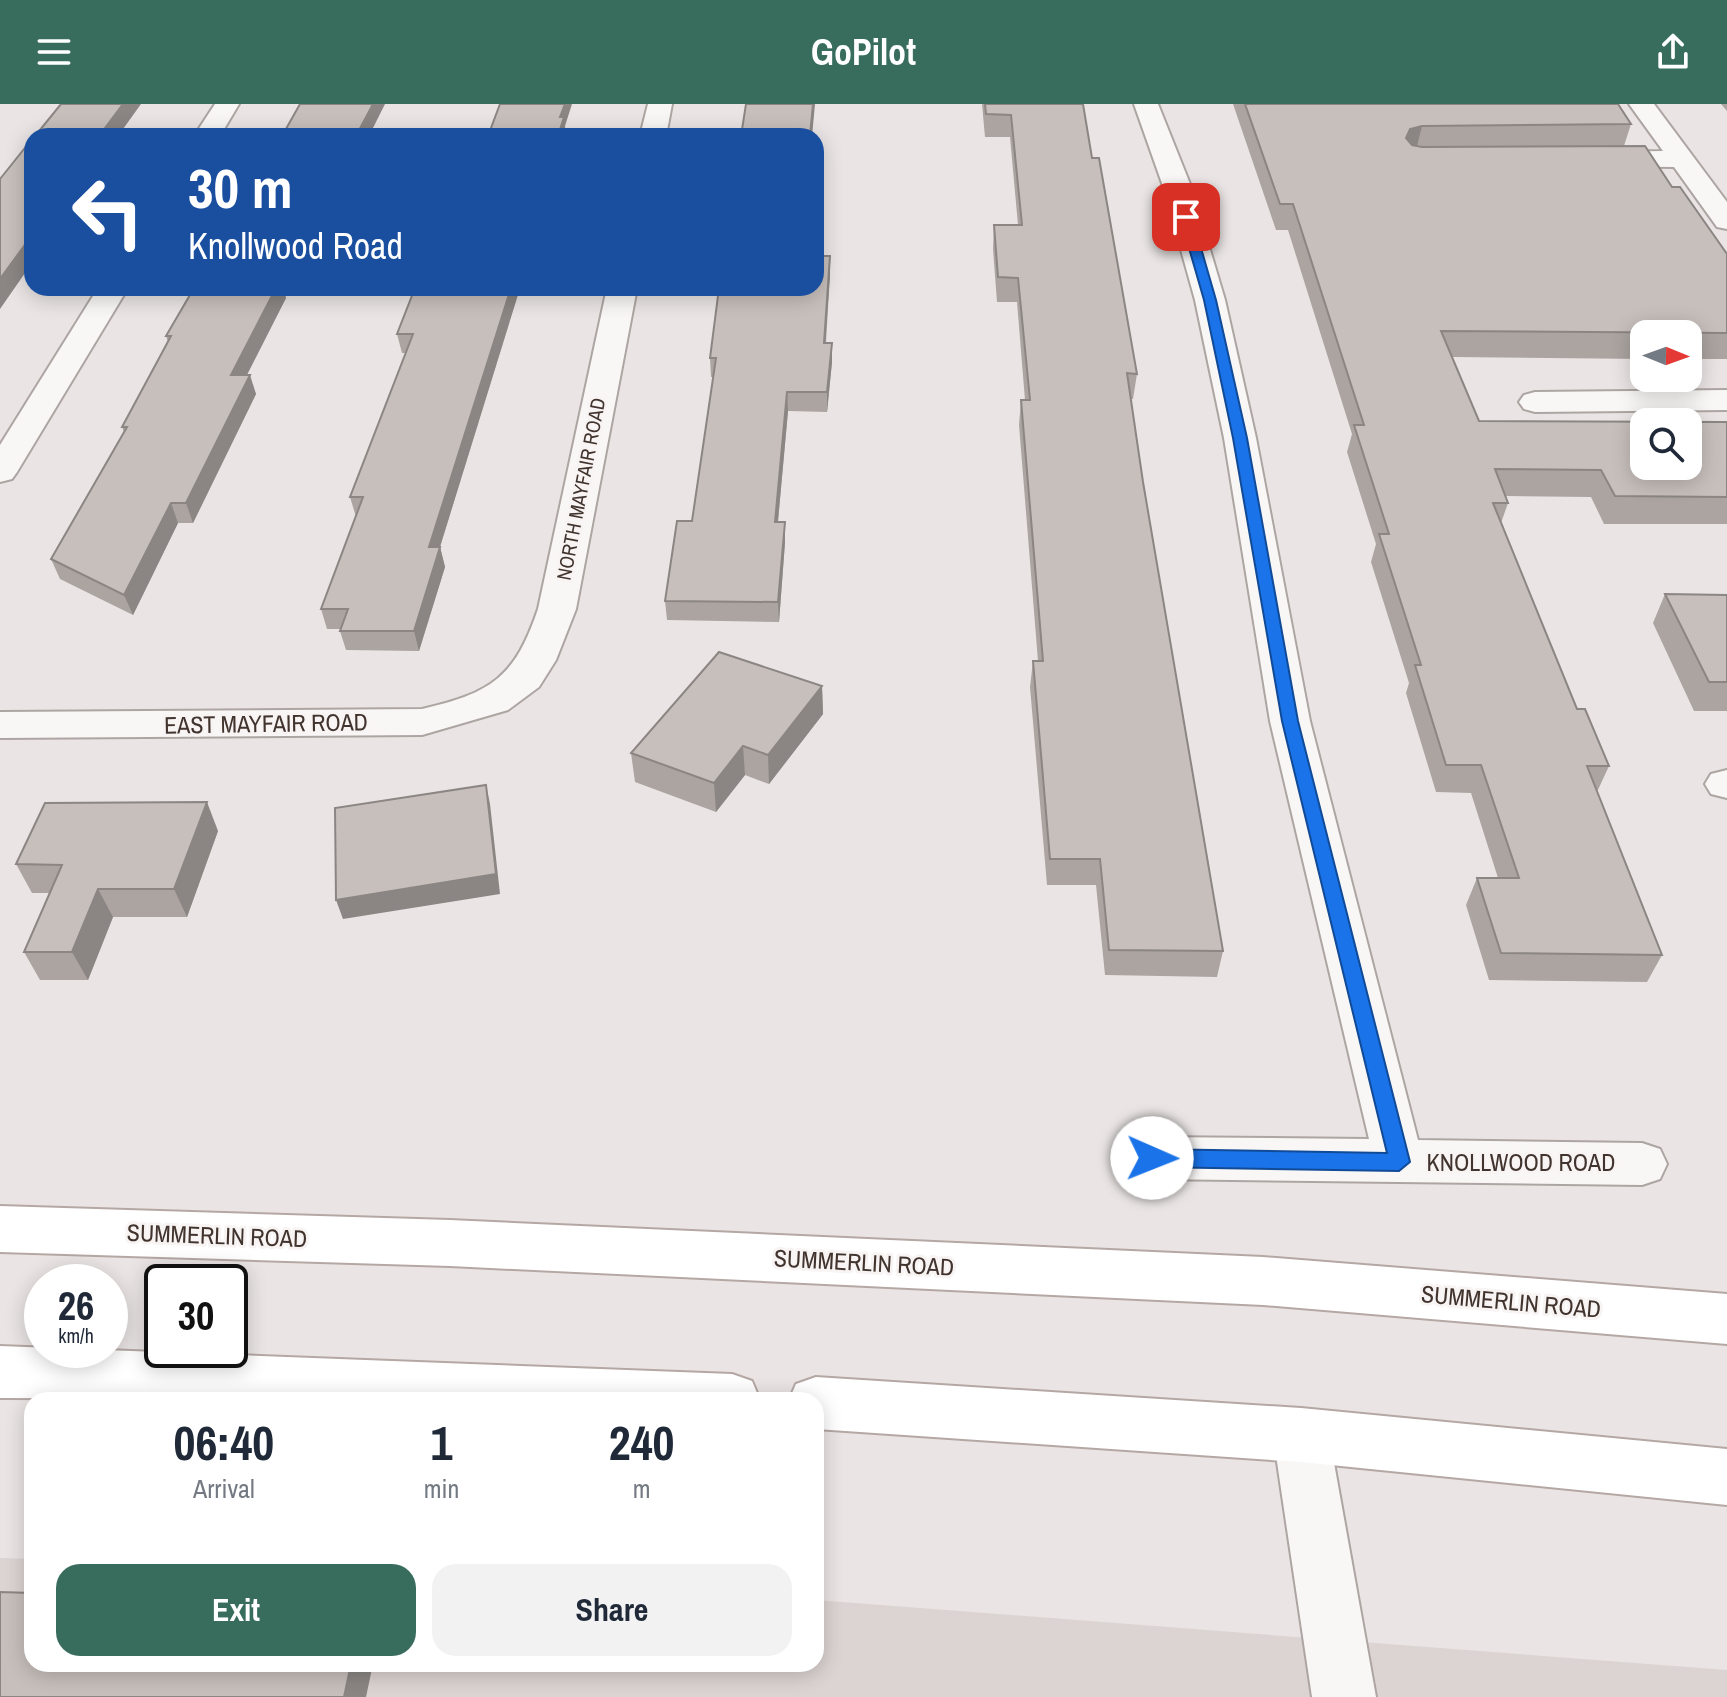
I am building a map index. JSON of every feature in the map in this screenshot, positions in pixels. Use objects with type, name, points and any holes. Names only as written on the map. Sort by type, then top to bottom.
[{"type":"main road","name":"SUMMERLIN ROAD","points":[[0,1229],[466,1244],[1263,1281],[1727,1319]]},
{"type":"main road","points":[[0,1372],[523,1392]]},
{"type":"main road","points":[[824,1404],[1301,1435],[1727,1477]]},
{"type":"street","points":[[212,128],[227,104]]},
{"type":"street","points":[[655,128],[660,104]]},
{"type":"street","name":"KNOLLWOOD ROAD","points":[[1146,104],[1178,189],[1210,300],[1240,438],[1290,721],[1399,1162]]},
{"type":"street","points":[[1641,104],[1727,221]]},
{"type":"street","points":[[1572,160],[1682,159]]},
{"type":"street","points":[[0,472],[108,296]]},
{"type":"street","name":"NORTH MAYFAIR ROAD","points":[[523,684],[546,646],[557,609],[620,296]]},
{"type":"street","points":[[1535,402],[1727,400]]},
{"type":"street","name":"EAST MAYFAIR ROAD","points":[[0,725],[422,722],[480,710],[523,684]]},
{"type":"street","name":"KNOLLWOOD ROAD","points":[[1152,1158],[1642,1164]]},
{"type":"street","points":[[1301,1435],[1344,1697]]},
{"type":"shaded area","points":[[0,1558],[24,1559],[24,1672],[824,1672],[824,1601],[1727,1670],[1727,1697],[0,1697]]},
{"type":"building","points":[[61,104],[123,104],[105,128],[42,128]]},
{"type":"building","points":[[300,104],[373,104],[360,128],[286,128]]},
{"type":"building","points":[[500,104],[565,104],[560,117],[564,117],[561,128],[491,128]]},
{"type":"building","points":[[746,104],[813,104],[811,128],[742,128]]},
{"type":"building","points":[[985,104],[1083,104],[1092,158],[1099,158],[1137,374],[1127,373],[1143,482],[1223,951],[1109,950],[1100,859],[1050,859],[1033,661],[1043,661],[1021,400],[1030,400],[1018,278],[998,277],[994,225],[1022,225],[1011,115],[986,114]]},
{"type":"building","points":[[1245,104],[1618,104],[1631,124],[1422,126],[1410,129],[1406,138],[1412,145],[1422,147],[1645,146],[1672,187],[1680,187],[1727,254],[1727,333],[1702,333],[1702,320],[1630,320],[1630,332],[1441,331],[1479,421],[1630,422],[1630,480],[1702,480],[1702,422],[1727,422],[1727,497],[1615,496],[1601,470],[1495,469],[1508,503],[1493,503],[1577,709],[1585,709],[1609,766],[1587,766],[1662,955],[1501,953],[1477,878],[1519,878],[1481,765],[1446,765],[1415,665],[1421,665],[1379,534],[1389,534],[1354,425],[1364,425],[1293,204],[1280,204]]},
{"type":"building","points":[[24,149],[24,246],[0,279],[0,179]]},
{"type":"building","points":[[824,256],[830,256],[824,343],[832,343],[827,392],[787,392],[775,522],[785,522],[778,602],[665,601],[677,521],[692,521],[716,358],[710,358],[718,296],[824,296]]},
{"type":"building","points":[[189,296],[272,296],[231,375],[250,375],[186,503],[171,503],[124,595],[51,559],[127,427],[122,427],[171,336],[166,336]]},
{"type":"building","points":[[412,296],[508,296],[429,547],[440,547],[414,631],[340,631],[348,609],[321,609],[363,497],[350,497],[413,334],[397,334]]},
{"type":"building","points":[[1665,594],[1727,595],[1727,682],[1709,682]]},
{"type":"building","points":[[719,652],[822,686],[768,755],[743,746],[714,783],[631,753]]},
{"type":"building","points":[[486,785],[496,874],[336,900],[335,808]]},
{"type":"building","points":[[207,802],[174,889],[98,889],[72,952],[24,952],[62,865],[16,864],[45,803]]},
{"type":"building","points":[[0,1592],[24,1593],[24,1672],[349,1672],[344,1697],[0,1697]]},
{"type":"route","points":[[1152,1158],[1399,1162],[1290,721],[1240,438],[1210,300],[1186,217]]}]
